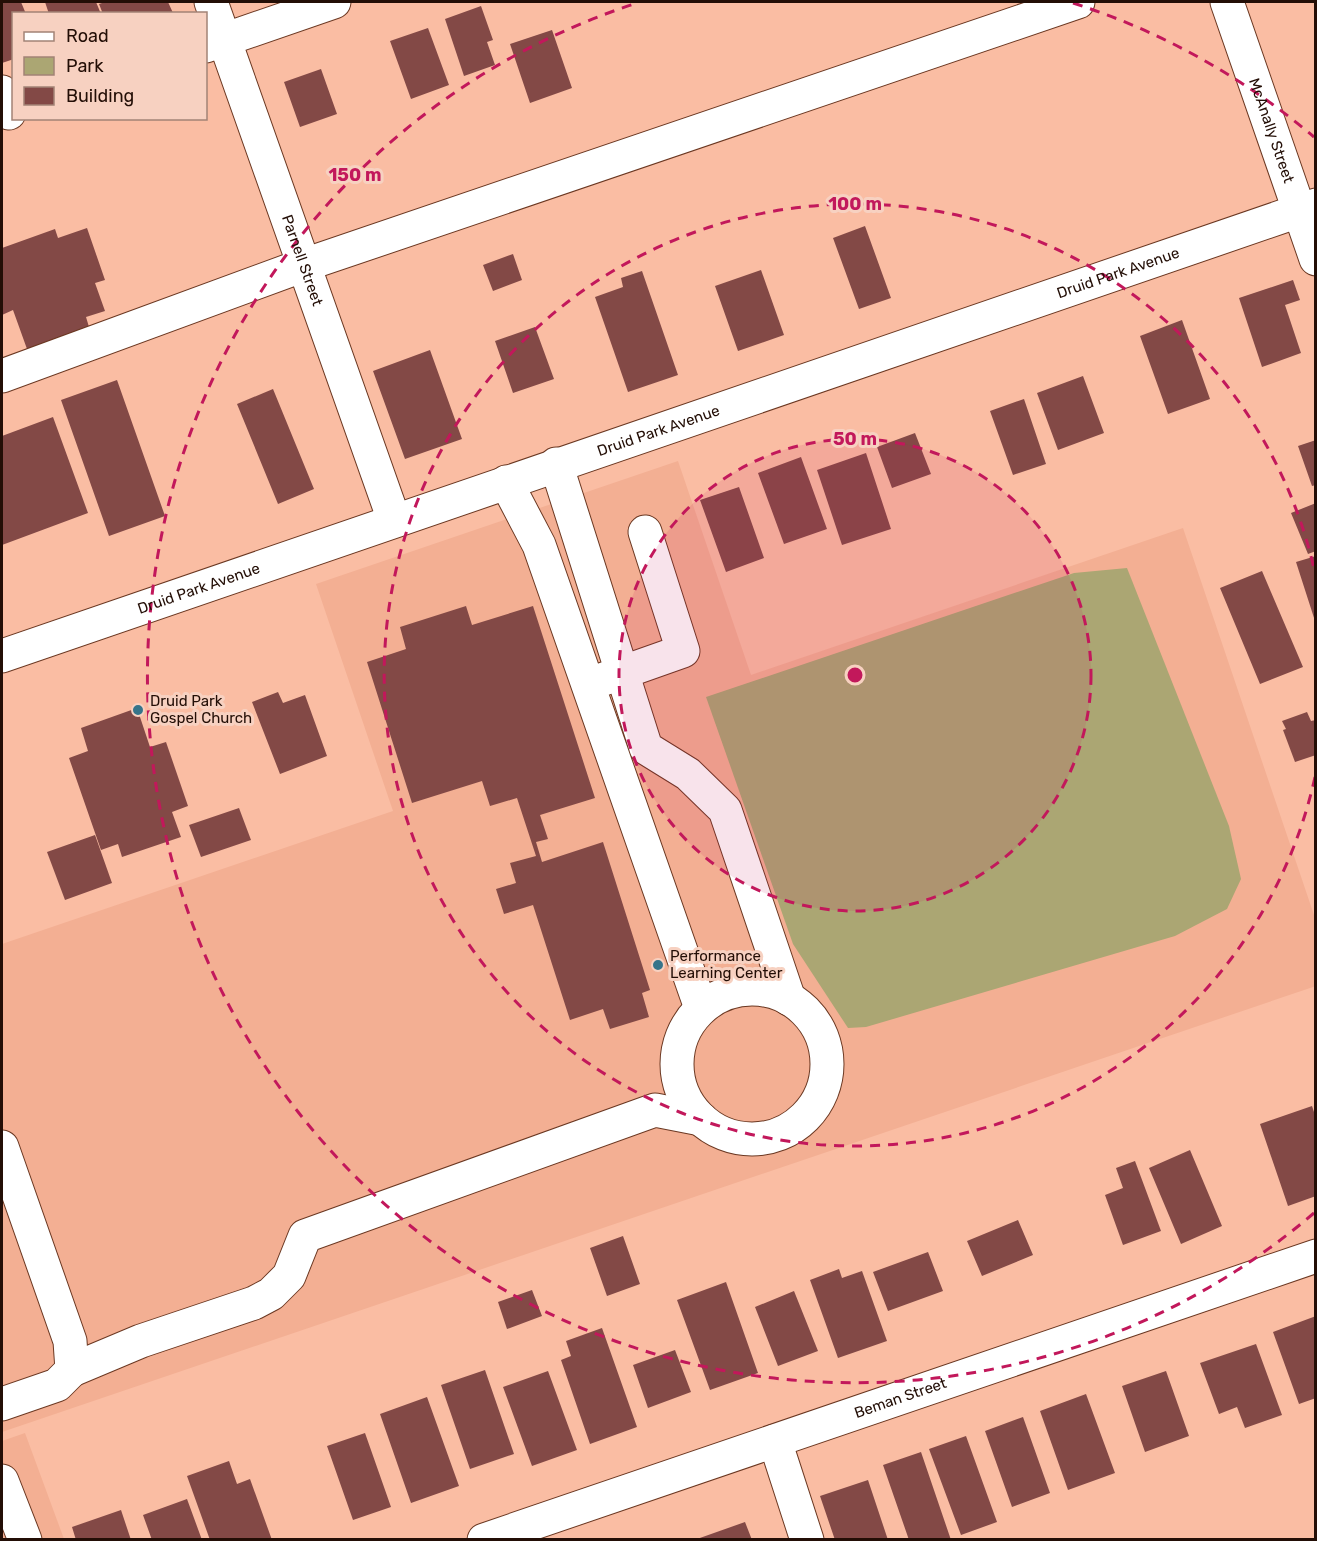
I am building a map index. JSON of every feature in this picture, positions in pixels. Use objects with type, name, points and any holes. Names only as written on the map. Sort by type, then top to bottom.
[{"type":"street","name":"Parnell Street","points":[[212,2],[215,42],[304,265],[394,520]]},
{"type":"street","points":[[215,42],[334,2]]},
{"type":"street","points":[[2,376],[304,265],[1078,2]]},
{"type":"street","name":"McAnally Street","points":[[1227,2],[1307,207],[1316,259]]},
{"type":"street","name":"Druid Park Avenue","points":[[2,656],[1307,207]]},
{"type":"street","points":[[556,464],[646,748],[688,774],[725,810],[789,999]]},
{"type":"street","points":[[506,482],[539,545],[701,1008]]},
{"type":"street","points":[[588,685],[683,651],[645,532]]},
{"type":"street","points":[[746,989],[770,991],[789,999],[811,1018],[823,1039],[827,1064],[823,1089],[812,1111],[793,1127],[770,1138],[746,1140],[722,1133],[701,1119],[686,1100],[678,1076],[678,1052],[686,1028],[701,1008],[722,995],[746,989]]},
{"type":"street","points":[[655,1110],[678,1076]]},
{"type":"street","points":[[2,1404],[57,1385],[72,1370],[141,1341],[254,1303],[272,1294],[289,1276],[305,1236],[655,1110],[701,1119]]},
{"type":"street","points":[[2,1147],[70,1341],[72,1370]]},
{"type":"street","name":"Beman Street","points":[[484,1539],[1316,1256]]},
{"type":"street","points":[[775,1441],[807,1539]]},
{"type":"street","points":[[2,1481],[25,1539]]},
{"type":"shaded area","name":"Performance Learning Center","points":[[678,461],[751,675],[1183,528],[1315,918],[1316,986],[2,1432],[2,944],[393,811],[316,584]]},
{"type":"shaded area","points":[[25,1433],[64,1539],[2,1539],[2,1441]]},
{"type":"green space","points":[[1127,568],[1229,826],[1241,879],[1227,909],[1175,936],[866,1027],[848,1028],[793,944],[706,697],[1074,573]]},
{"type":"building","points":[[2,2],[21,2],[25,12],[12,12],[12,60],[2,63]]},
{"type":"building","points":[[45,2],[96,2],[100,12],[48,12]]},
{"type":"building","points":[[105,2],[168,2],[173,12],[102,12],[99,4]]},
{"type":"building","points":[[481,6],[493,40],[487,42],[495,65],[464,76],[445,19]]},
{"type":"building","points":[[428,28],[449,85],[411,99],[390,41]]},
{"type":"building","points":[[552,30],[572,88],[530,103],[510,44]]},
{"type":"building","points":[[321,69],[337,114],[300,127],[284,82]]},
{"type":"building","points":[[865,226],[891,298],[859,309],[833,238]]},
{"type":"building","points":[[87,228],[105,280],[95,283],[105,311],[86,317],[89,327],[27,349],[13,310],[2,315],[2,248],[55,229],[58,238]]},
{"type":"building","points":[[513,254],[522,280],[493,291],[483,265]]},
{"type":"building","points":[[761,270],[784,335],[738,351],[715,286]]},
{"type":"building","points":[[642,271],[678,375],[628,392],[595,297],[623,287],[621,278]]},
{"type":"building","points":[[1293,280],[1300,300],[1285,305],[1301,353],[1262,367],[1239,298]]},
{"type":"building","points":[[1182,320],[1210,399],[1168,414],[1140,336]]},
{"type":"building","points":[[535,327],[554,379],[513,393],[495,341]]},
{"type":"building","points":[[430,350],[462,439],[405,459],[373,371]]},
{"type":"building","points":[[1083,376],[1104,433],[1058,450],[1037,393]]},
{"type":"building","points":[[117,380],[165,516],[109,536],[61,400]]},
{"type":"building","points":[[273,389],[314,489],[278,504],[237,404]]},
{"type":"building","points":[[1024,399],[1046,464],[1013,475],[990,411]]},
{"type":"building","points":[[53,417],[88,513],[2,545],[2,436]]},
{"type":"building","points":[[915,433],[931,474],[892,488],[877,447]]},
{"type":"building","points":[[1316,440],[1316,485],[1312,486],[1298,446]]},
{"type":"building","points":[[866,453],[891,529],[842,545],[817,470]]},
{"type":"building","points":[[801,457],[827,529],[784,544],[758,473]]},
{"type":"building","points":[[739,487],[764,558],[726,572],[700,500]]},
{"type":"building","points":[[1316,503],[1316,551],[1308,554],[1291,513]]},
{"type":"building","points":[[1316,556],[1316,621],[1315,621],[1296,562]]},
{"type":"building","points":[[1262,571],[1303,667],[1260,684],[1220,588]]},
{"type":"building","points":[[466,606],[472,625],[533,606],[595,798],[540,815],[548,839],[536,842],[542,862],[603,842],[650,990],[642,993],[649,1017],[610,1029],[603,1009],[570,1020],[533,905],[504,914],[496,889],[516,883],[510,863],[536,856],[517,798],[490,806],[482,781],[412,803],[367,662],[406,649],[400,627]]},
{"type":"building","points":[[278,692],[283,703],[305,695],[327,756],[280,774],[252,702]]},
{"type":"building","points":[[137,708],[150,747],[166,742],[188,806],[172,812],[181,837],[122,857],[118,844],[101,850],[69,758],[88,751],[81,728]]},
{"type":"building","points":[[1307,712],[1311,721],[1316,720],[1316,755],[1295,762],[1282,721]]},
{"type":"building","points":[[239,808],[251,840],[201,857],[189,825]]},
{"type":"building","points":[[95,835],[112,883],[65,900],[47,852]]},
{"type":"building","points":[[1312,1106],[1316,1118],[1316,1196],[1288,1206],[1260,1124]]},
{"type":"building","points":[[1190,1150],[1222,1226],[1181,1244],[1149,1168]]},
{"type":"building","points":[[1135,1161],[1161,1231],[1123,1245],[1105,1195],[1123,1188],[1116,1168]]},
{"type":"building","points":[[1018,1220],[1033,1255],[982,1276],[967,1241]]},
{"type":"building","points":[[623,1236],[640,1284],[607,1296],[590,1248]]},
{"type":"building","points":[[928,1252],[943,1291],[888,1311],[873,1272]]},
{"type":"building","points":[[839,1269],[842,1278],[862,1271],[887,1341],[838,1358],[810,1280]]},
{"type":"building","points":[[726,1282],[758,1373],[710,1390],[677,1300]]},
{"type":"building","points":[[532,1290],[542,1316],[507,1329],[498,1302]]},
{"type":"building","points":[[794,1291],[818,1351],[778,1366],[755,1307]]},
{"type":"building","points":[[1316,1316],[1316,1398],[1299,1404],[1273,1332]]},
{"type":"building","points":[[602,1328],[637,1427],[590,1444],[561,1360],[571,1356],[566,1341]]},
{"type":"building","points":[[1256,1344],[1282,1415],[1245,1428],[1237,1407],[1219,1414],[1200,1363]]},
{"type":"building","points":[[675,1350],[691,1392],[648,1408],[633,1365]]},
{"type":"building","points":[[485,1370],[514,1454],[470,1469],[441,1385]]},
{"type":"building","points":[[548,1371],[577,1450],[532,1466],[503,1387]]},
{"type":"building","points":[[1166,1371],[1189,1436],[1145,1452],[1122,1386]]},
{"type":"building","points":[[1086,1394],[1115,1473],[1068,1490],[1040,1411]]},
{"type":"building","points":[[427,1397],[459,1486],[411,1503],[380,1414]]},
{"type":"building","points":[[1023,1417],[1050,1493],[1012,1507],[985,1431]]},
{"type":"building","points":[[365,1433],[391,1507],[353,1520],[327,1446]]},
{"type":"building","points":[[966,1436],[997,1522],[961,1535],[929,1449]]},
{"type":"building","points":[[921,1452],[951,1540],[909,1540],[883,1465]]},
{"type":"building","points":[[229,1461],[237,1484],[250,1479],[272,1540],[210,1540],[187,1476]]},
{"type":"building","points":[[868,1480],[888,1540],[835,1540],[820,1496]]},
{"type":"building","points":[[187,1499],[202,1540],[152,1540],[143,1515]]},
{"type":"building","points":[[121,1510],[131,1540],[76,1540],[72,1527]]},
{"type":"building","points":[[745,1522],[752,1540],[697,1540],[697,1539]]},
{"type":"place","name":"Druid Park Gospel Church","points":[[138,710]]},
{"type":"place","name":"Performance Learning Center","points":[[658,965]]}]
